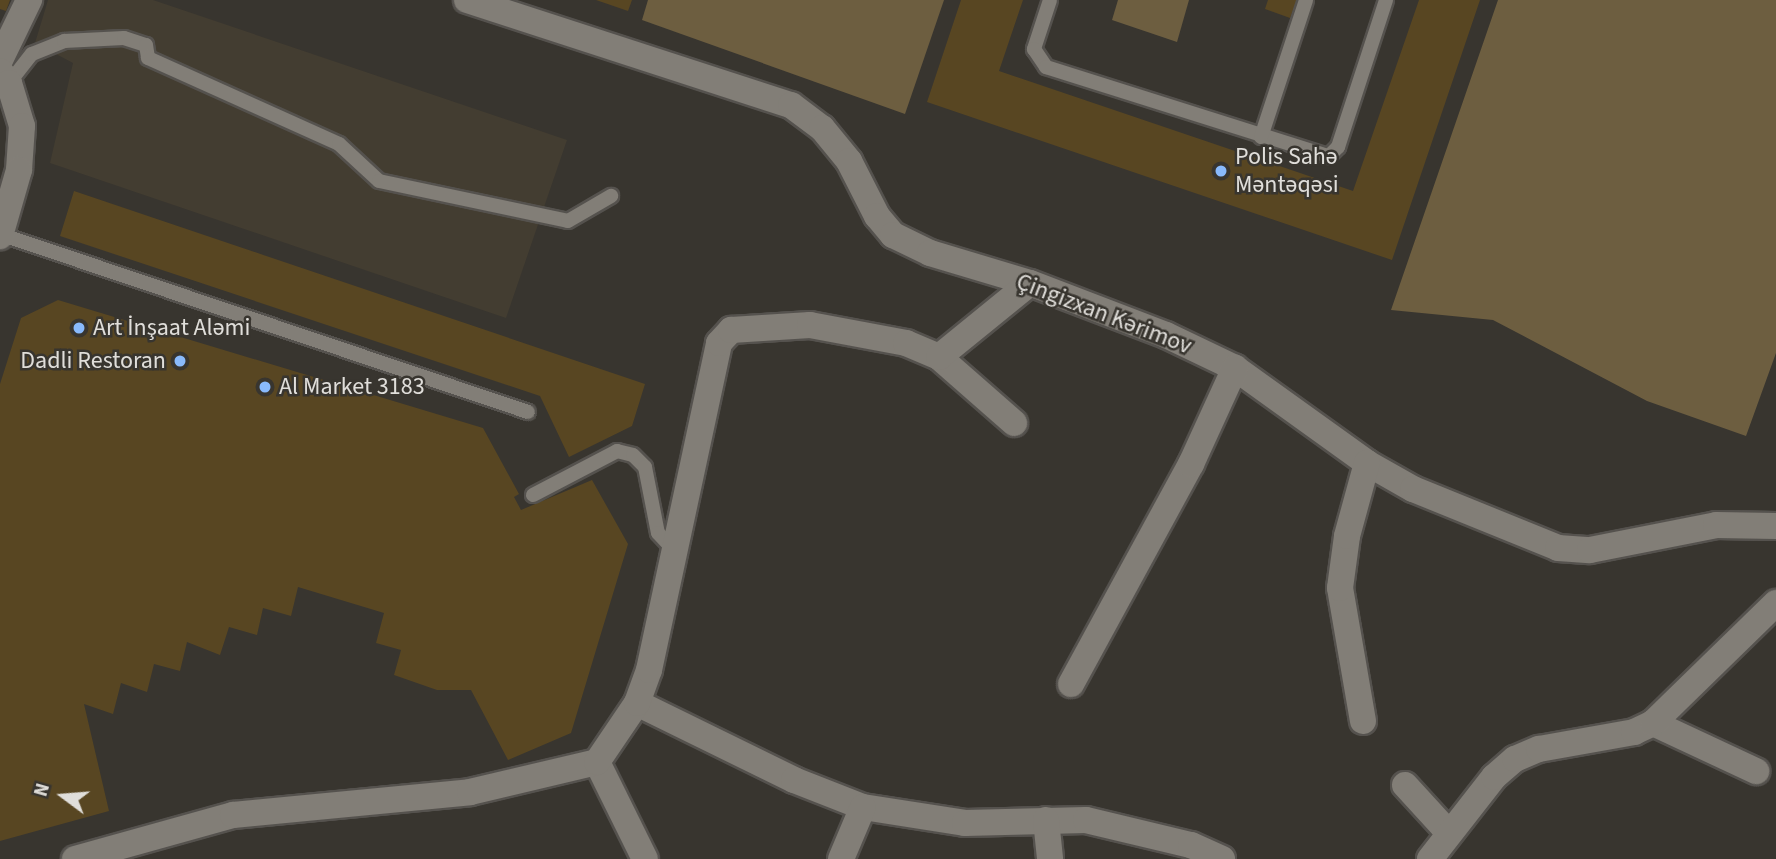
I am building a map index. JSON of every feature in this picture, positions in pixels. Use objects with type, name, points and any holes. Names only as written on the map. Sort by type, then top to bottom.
[{"type":"street","points":[[0,235],[22,146],[22,126],[3,71],[29,0]]},
{"type":"street","name":"Çingizxan Kərimov","points":[[467,0],[791,105],[822,128],[849,161],[877,216],[893,235],[930,253],[1030,283],[1166,335],[1235,368],[1367,463],[1413,489],[1558,548],[1590,550],[1716,525],[1776,526]]},
{"type":"street","points":[[939,357],[1030,283]]},
{"type":"street","points":[[75,859],[233,815],[470,792],[597,762],[637,703],[649,670],[712,369],[719,343],[731,330],[810,325],[906,343],[939,357],[1014,423]]},
{"type":"street","points":[[1071,684],[1191,464],[1235,368]]},
{"type":"street","points":[[1363,721],[1340,588],[1348,536],[1367,463]]},
{"type":"street","points":[[1430,859],[1494,777],[1515,760],[1539,749],[1634,732],[1653,723],[1776,603]]},
{"type":"street","points":[[637,703],[794,780],[863,807],[965,823],[1045,820],[1114,825],[1191,845],[1222,859]]},
{"type":"street","points":[[1653,723],[1756,771]]},
{"type":"street","points":[[597,762],[645,859]]},
{"type":"street","points":[[1405,785],[1449,833]]},
{"type":"street","points":[[841,859],[863,807]]},
{"type":"street","points":[[1045,820],[1050,859]]},
{"type":"lane","points":[[1050,0],[1034,49],[1037,60],[1046,67],[1316,155],[1329,156],[1338,147],[1386,0]]},
{"type":"lane","points":[[1261,137],[1306,0]]},
{"type":"lane","points":[[3,71],[32,54],[64,41],[124,38],[146,45],[148,58],[339,144],[379,181],[568,221],[611,196]]},
{"type":"lane","points":[[0,235],[528,412]]},
{"type":"lane","points":[[533,495],[617,452],[633,455],[645,467],[658,533],[675,551]]},
{"type":"shaded area","points":[[48,0],[153,0],[567,140],[506,318],[50,163],[73,63],[35,43]]},
{"type":"shaded area","points":[[648,0],[944,0],[905,114],[642,20]]},
{"type":"shaded area","points":[[1118,0],[1189,0],[1177,42],[1112,20]]},
{"type":"shaded area","points":[[1498,0],[1776,0],[1776,353],[1746,436],[1647,401],[1493,320],[1391,310]]},
{"type":"building","points":[[0,0],[10,0],[6,11],[0,9]]},
{"type":"building","points":[[596,0],[632,0],[628,11]]},
{"type":"building","points":[[961,0],[1023,0],[999,71],[1353,191],[1419,0],[1480,0],[1392,260],[927,102]]},
{"type":"building","points":[[1268,0],[1297,0],[1290,18],[1265,9]]},
{"type":"building","points":[[74,191],[645,384],[632,426],[569,457],[540,396],[60,236]]},
{"type":"building","points":[[58,300],[483,428],[519,494],[514,497],[521,510],[592,480],[628,544],[571,733],[508,760],[471,690],[437,690],[394,675],[401,650],[376,643],[384,613],[298,587],[291,616],[263,608],[257,635],[229,627],[220,655],[187,642],[180,671],[154,664],[147,692],[121,683],[113,714],[84,704],[109,811],[0,841],[0,384],[21,318]]},
{"type":"place","name":"Polis Sahə Məntəqəsi","points":[[1221,171]]},
{"type":"place","name":"Art İnşaat Aləmi","points":[[79,328]]},
{"type":"place","name":"Dadli Restoran","points":[[180,361]]},
{"type":"place","name":"Al Market 3183","points":[[265,387]]}]
